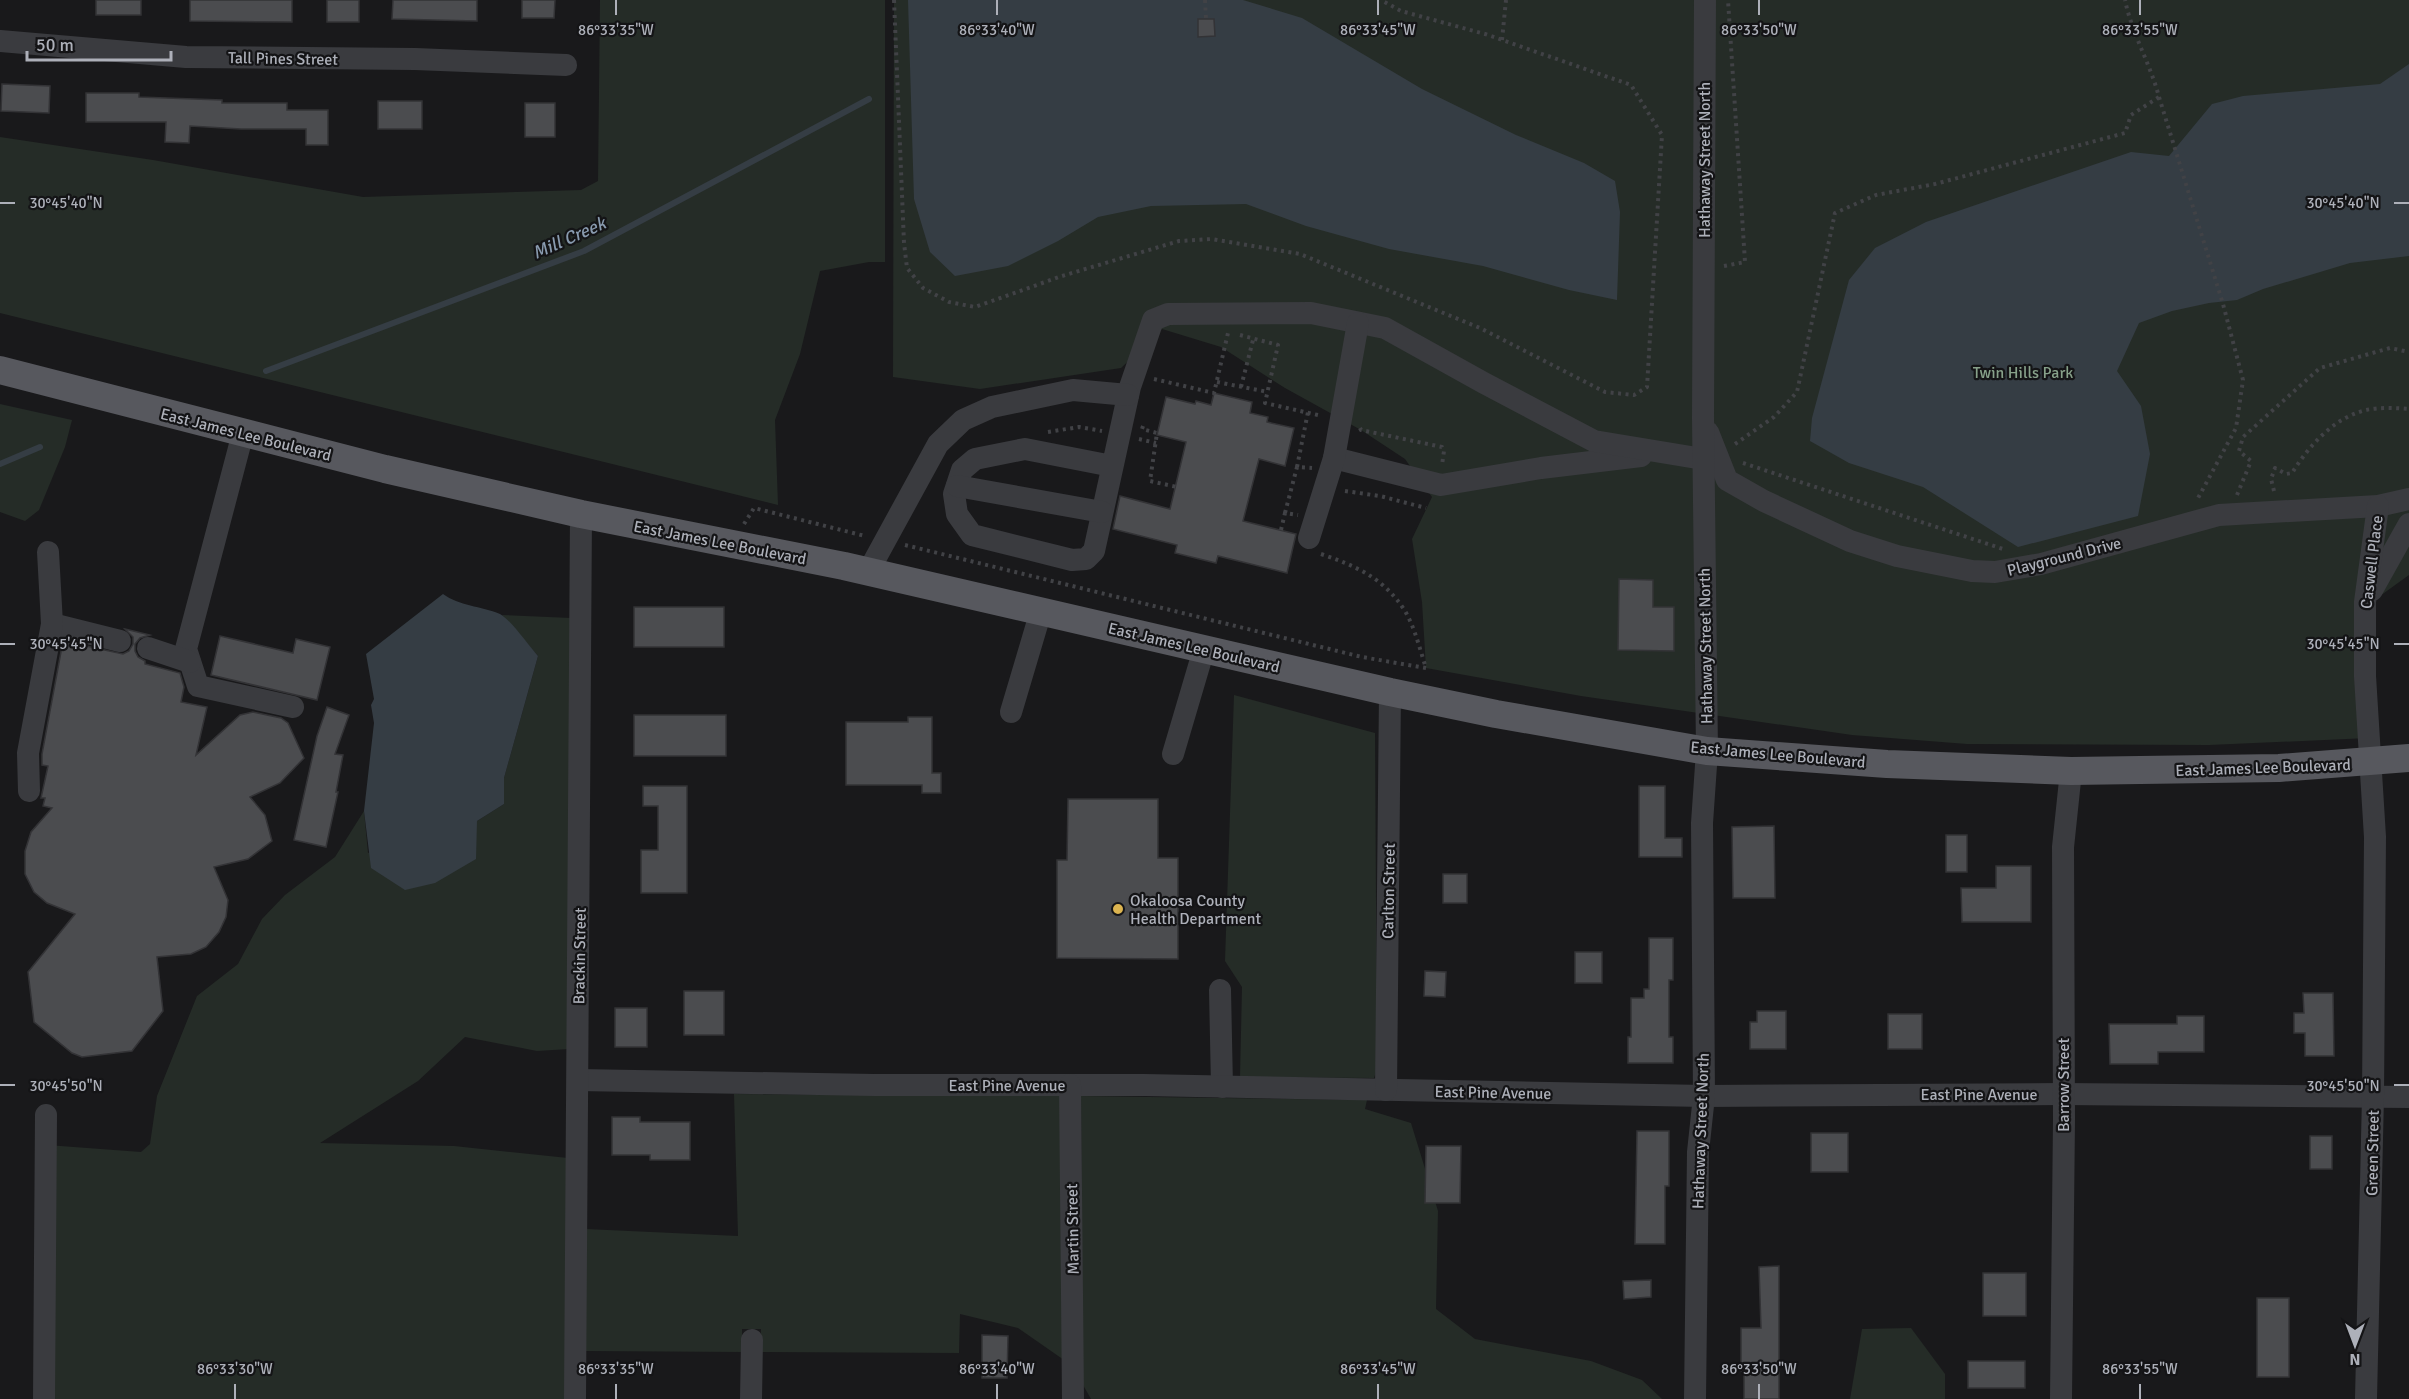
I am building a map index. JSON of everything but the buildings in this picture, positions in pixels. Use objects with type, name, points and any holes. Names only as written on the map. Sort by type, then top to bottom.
[{"type":"main road","name":"East James Lee Boulevard","points":[[0,370],[385,470],[581,514],[868,572],[1390,692],[1496,714],[1707,751],[1887,764],[2071,771],[2279,768],[2370,763],[2409,758]]},
{"type":"street","name":"Hathaway Street North","points":[[1695,1399],[1698,1152],[1704,1096],[1702,823],[1707,751],[1703,459],[1705,0]]},
{"type":"street","name":"Tall Pines Street","points":[[0,41],[186,57],[426,60],[566,65]]},
{"type":"street","points":[[1112,466],[1025,449],[975,459],[962,470],[954,494],[957,514],[972,535],[1072,560],[1086,559],[1094,551],[1128,395],[1154,320],[1168,314],[1311,313],[1385,328],[1594,441],[1703,459]]},
{"type":"street","points":[[1309,534],[1358,323]]},
{"type":"street","points":[[868,572],[938,444],[963,420],[992,407],[1073,390],[1128,395]]},
{"type":"street","name":"Playground Drive","points":[[1703,418],[1727,480],[1764,501],[1850,541],[1897,556],[1972,571],[1995,572],[2041,564],[2219,515],[2378,506],[2409,499]]},
{"type":"street","points":[[243,433],[186,649],[198,686],[293,707]]},
{"type":"street","points":[[946,435],[967,466]]},
{"type":"street","points":[[1325,463],[1441,485],[1541,468],[1666,453]]},
{"type":"street","points":[[957,486],[1102,512]]},
{"type":"street","name":"Caswell Place","points":[[2370,763],[2365,676],[2365,602],[2378,506]]},
{"type":"street","name":"Brackin Street","points":[[575,1399],[581,514]]},
{"type":"street","points":[[2365,602],[2409,524]]},
{"type":"street","points":[[29,791],[28,753],[52,624],[48,552]]},
{"type":"street","points":[[1011,712],[1041,612]]},
{"type":"street","points":[[52,624],[120,641]]},
{"type":"street","points":[[148,648],[190,662]]},
{"type":"street","points":[[1173,754],[1204,649]]},
{"type":"street","name":"Carlton Street","points":[[1386,1090],[1390,692]]},
{"type":"street","name":"Green Street","points":[[2366,1399],[2373,1096],[2374,837],[2370,763]]},
{"type":"street","name":"Barrow Street","points":[[2061,1399],[2063,847],[2071,771]]},
{"type":"street","points":[[1220,990],[1221,1087]]},
{"type":"street","name":"East Pine Avenue","points":[[578,1080],[1221,1087],[1704,1096],[2063,1094],[2409,1096]]},
{"type":"street","name":"Martin Street","points":[[1070,1085],[1073,1399]]},
{"type":"street","points":[[45,1399],[46,1115]]},
{"type":"street","points":[[751,1399],[752,1340]]},
{"type":"path","points":[[894,0],[903,231],[907,268],[923,288],[949,302],[975,307],[1062,276],[1179,241],[1212,239],[1300,254],[1480,328],[1605,392],[1634,395],[1647,387],[1662,135],[1630,85],[1502,40],[1401,11],[1381,0]]},
{"type":"path","points":[[1205,0],[1206,19]]},
{"type":"path","points":[[1502,40],[1506,0]]},
{"type":"path","points":[[1723,278],[1724,266],[1745,262],[1728,0]]},
{"type":"path","points":[[2125,0],[2134,36],[2153,74],[2169,133],[2223,304],[2243,380],[2236,428],[2195,503]]},
{"type":"path","points":[[1728,449],[1774,417],[1797,392],[1835,213],[1876,195],[1935,184],[2125,133],[2131,115],[2159,97]]},
{"type":"path","points":[[1151,389],[1154,379],[1214,393],[1228,333],[1278,345],[1265,403],[1325,417],[1324,423]]},
{"type":"path","points":[[1241,387],[1252,340]]},
{"type":"path","points":[[2235,500],[2251,461],[2239,451],[2243,437],[2320,368],[2390,348],[2409,352]]},
{"type":"path","points":[[1217,382],[1268,392]]},
{"type":"path","points":[[2277,495],[2272,490],[2271,479],[2275,468],[2286,474],[2292,473],[2317,438],[2364,410],[2409,409]]},
{"type":"path","points":[[1281,530],[1308,412]]},
{"type":"path","points":[[1144,419],[1142,429],[1157,433],[1150,481],[1177,487]]},
{"type":"path","points":[[1356,422],[1361,430],[1442,447],[1444,451],[1442,466],[1448,468]]},
{"type":"path","points":[[1040,434],[1079,427],[1156,443]]},
{"type":"path","points":[[1741,462],[2006,550]]},
{"type":"path","points":[[1297,467],[1325,463]]},
{"type":"path","points":[[1340,496],[1346,490],[1426,508]]},
{"type":"path","points":[[730,544],[754,508],[1362,657],[1426,668],[1405,612],[1377,580],[1309,534],[1285,513]]},
{"type":"green space","points":[[600,0],[885,0],[885,262],[869,262],[820,271],[800,354],[775,420],[778,505],[0,313],[0,137],[153,160],[363,197],[581,190],[598,181]]},
{"type":"green space","name":"Twin Hills Park","points":[[894,0],[2409,0],[2409,575],[2373,601],[2369,738],[2209,745],[1967,744],[1852,735],[1581,696],[1426,668],[1422,602],[1412,539],[1432,497],[1405,459],[1361,430],[1285,388],[1221,347],[1162,329],[1121,368],[980,389],[893,377]]},
{"type":"green space","points":[[0,404],[72,420],[65,447],[39,510],[25,521],[0,512]]},
{"type":"green space","points":[[502,615],[571,618],[569,1049],[537,1051],[465,1037],[418,1081],[320,1143],[454,1146],[568,1158],[566,1399],[51,1399],[47,1145],[141,1152],[150,1144],[157,1096],[197,996],[238,964],[262,919],[285,895],[335,857],[364,811],[368,853],[477,821],[504,804],[504,778],[538,656]]},
{"type":"green space","points":[[1234,695],[1375,733],[1377,1069],[1374,1078],[1240,1077],[1242,987],[1225,961]]},
{"type":"green space","points":[[734,1094],[1060,1096],[1064,1360],[1018,1328],[960,1314],[959,1353],[761,1352],[761,1329],[742,1329],[742,1352],[585,1351],[586,1229],[738,1236]]},
{"type":"green space","points":[[1081,1096],[1367,1100],[1365,1109],[1411,1123],[1438,1211],[1436,1309],[1475,1339],[1591,1361],[1642,1380],[1662,1399],[1091,1399],[1083,1385]]},
{"type":"green space","points":[[1911,1328],[1945,1374],[1945,1399],[1850,1399],[1862,1329]]},
{"type":"shaded area","points":[[908,0],[1243,0],[1302,18],[1422,89],[1516,135],[1584,163],[1615,181],[1620,212],[1617,300],[1569,290],[1483,266],[1389,249],[1306,226],[1246,204],[1151,206],[1098,217],[1058,241],[1008,266],[955,276],[930,252],[914,199]]},
{"type":"shaded area","points":[[2409,64],[2409,256],[2350,263],[2263,289],[2237,300],[2172,311],[2139,323],[2117,371],[2141,406],[2150,454],[2138,516],[2018,547],[1923,487],[1849,463],[1810,441],[1812,418],[1849,280],[1875,248],[1926,222],[2131,152],[2169,156],[2212,104],[2243,96],[2380,84]]},
{"type":"shaded area","points":[[443,594],[456,601],[500,614],[538,656],[504,778],[504,804],[477,821],[476,859],[435,883],[405,890],[371,868],[364,811],[374,723],[371,705],[374,699],[366,654]]},
{"type":"waterway","name":"Mill Creek","points":[[266,371],[584,251],[869,99]]},
{"type":"waterway","name":"Mill Creek","points":[[0,464],[40,447]]},
{"type":"place","name":"Okaloosa County Health Department","points":[[1118,909]]}]
